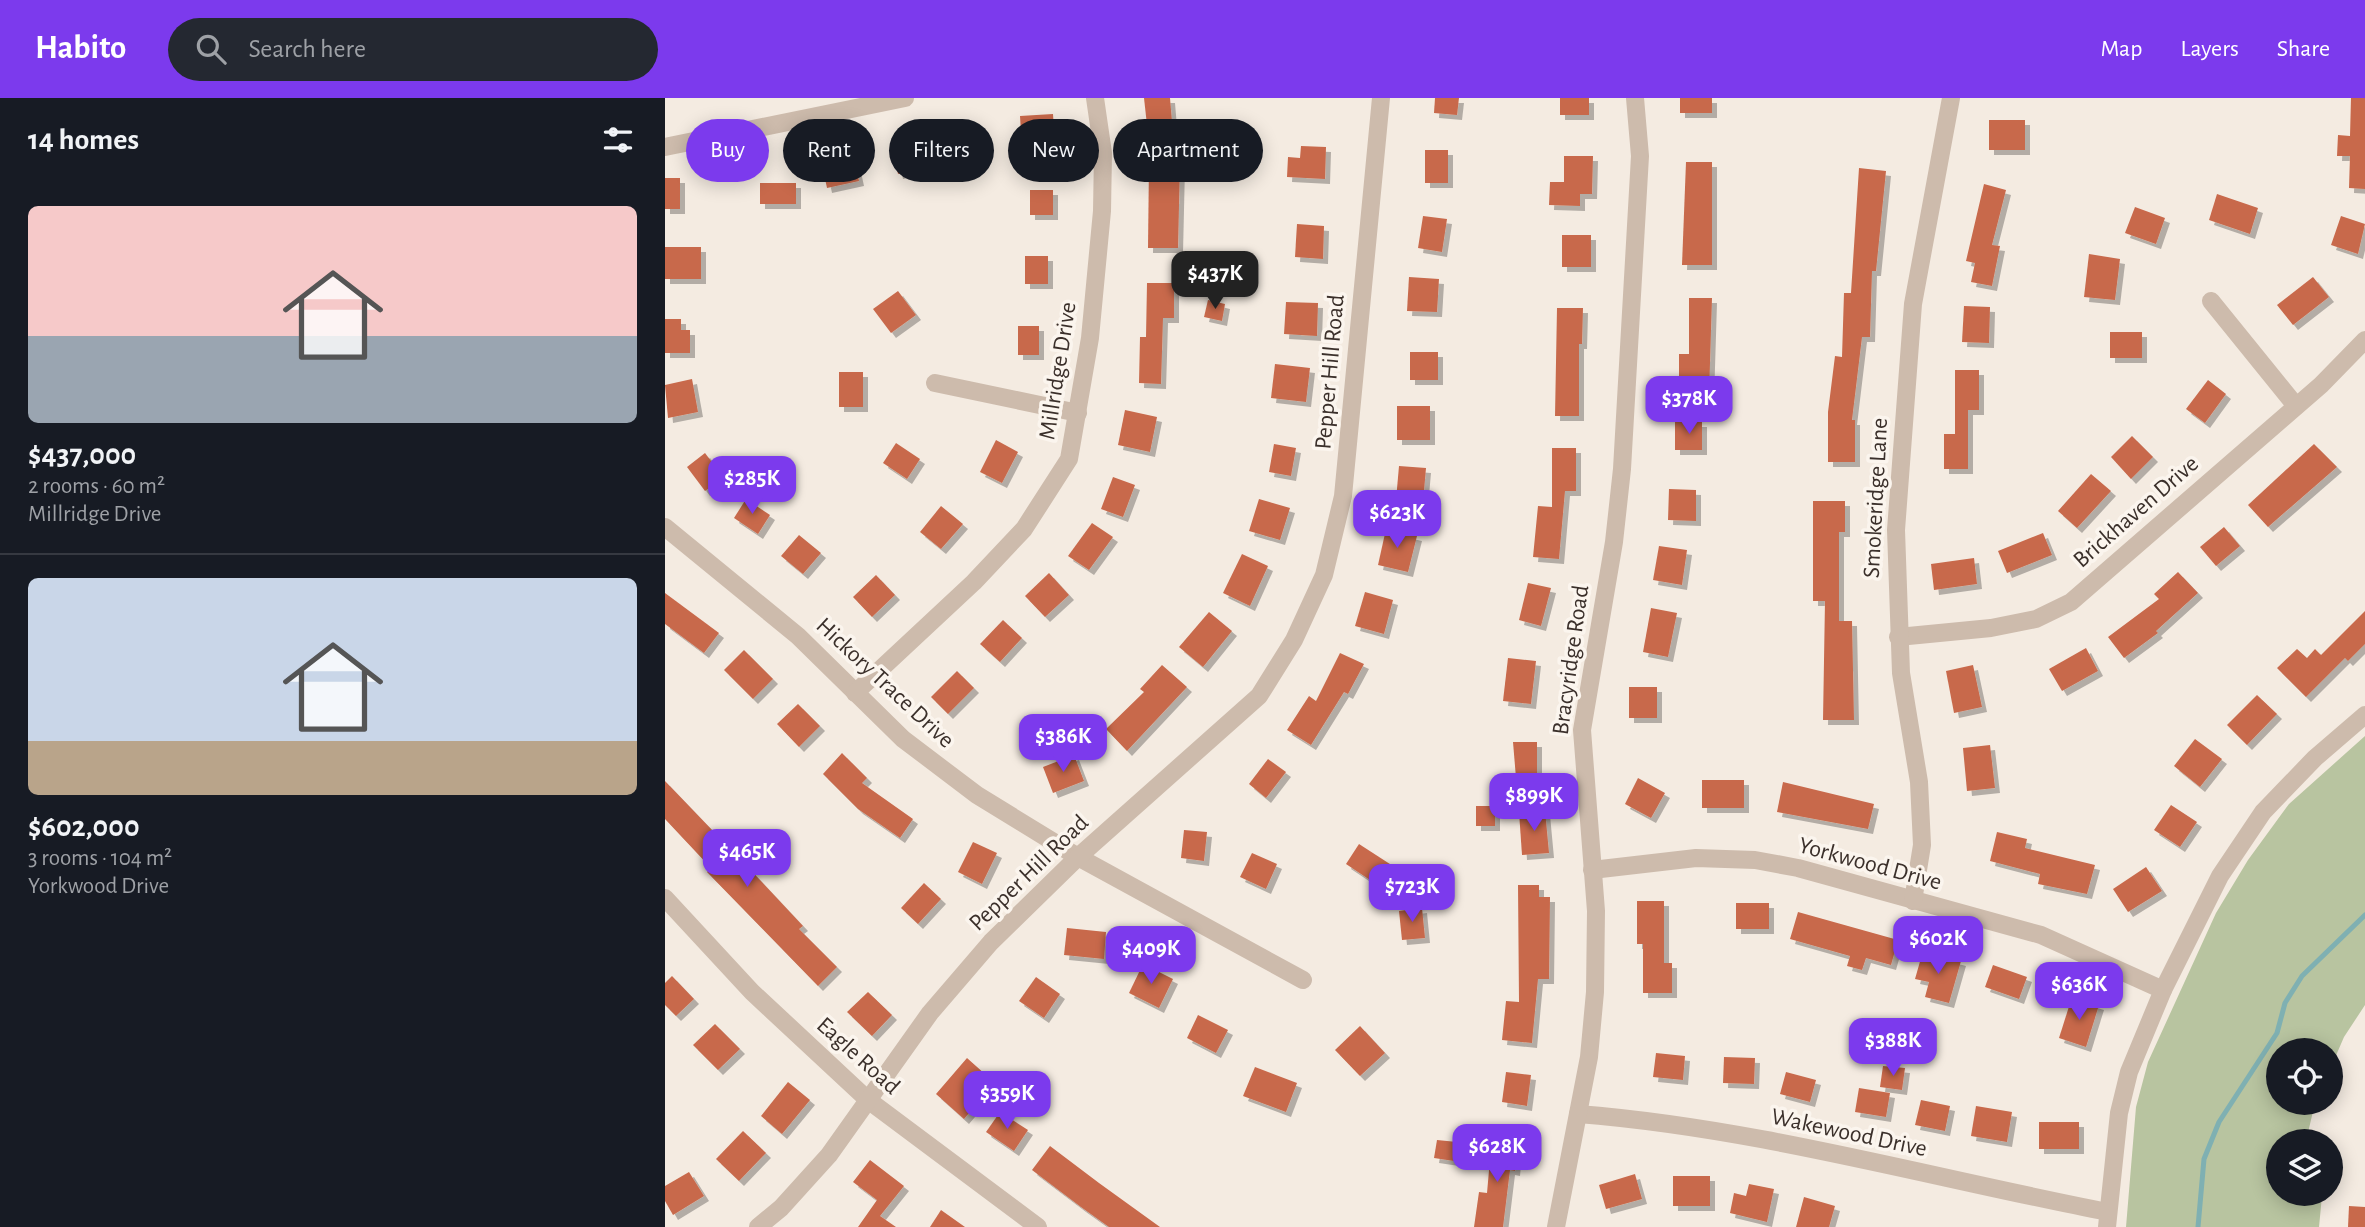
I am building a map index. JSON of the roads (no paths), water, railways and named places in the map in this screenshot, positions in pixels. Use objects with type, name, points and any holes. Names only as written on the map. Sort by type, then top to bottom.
[{"type":"street","points":[[665,147],[905,98]]},
{"type":"street","name":"Millridge Drive","points":[[855,693],[974,582],[1024,529],[1069,459],[1090,338],[1103,211],[1103,153],[1095,98]]},
{"type":"street","name":"Pepper Hill Road","points":[[758,1227],[781,1208],[829,1155],[930,1013],[991,942],[1079,858],[1259,696],[1294,640],[1324,575],[1343,496],[1381,98]]},
{"type":"street","name":"Bracyridge Road","points":[[1556,1227],[1589,1057],[1595,992],[1597,953],[1582,730],[1614,542],[1622,469],[1640,156],[1635,98]]},
{"type":"street","name":"Smokeridge Lane","points":[[1913,901],[1923,845],[1919,782],[1901,673],[1896,530],[1913,304],[1951,98]]},
{"type":"street","points":[[2211,301],[2297,406]]},
{"type":"street","name":"Brickhaven Drive","points":[[1898,636],[1991,628],[2036,619],[2071,601],[2321,386],[2365,340]]},
{"type":"street","points":[[935,383],[1078,413]]},
{"type":"street","name":"Hickory Trace Drive","points":[[665,527],[798,636],[902,738],[977,795],[1079,858],[1303,980]]},
{"type":"street","points":[[2107,1219],[2119,1113],[2129,1072],[2163,990],[2220,876],[2263,812],[2315,758],[2365,715]]},
{"type":"street","name":"Yorkwood Drive","points":[[1592,870],[1696,858],[1755,860],[1798,868],[2041,935],[2163,990]]},
{"type":"street","name":"Eagle Road","points":[[665,898],[752,992],[869,1101],[1038,1227]]},
{"type":"street","name":"Wakewood Drive","points":[[1578,1114],[1644,1119],[1733,1133],[2107,1219]]},
{"type":"waterway","points":[[2198,1227],[2204,1159],[2219,1122],[2277,1033],[2285,1003],[2302,976],[2365,915]]}]
